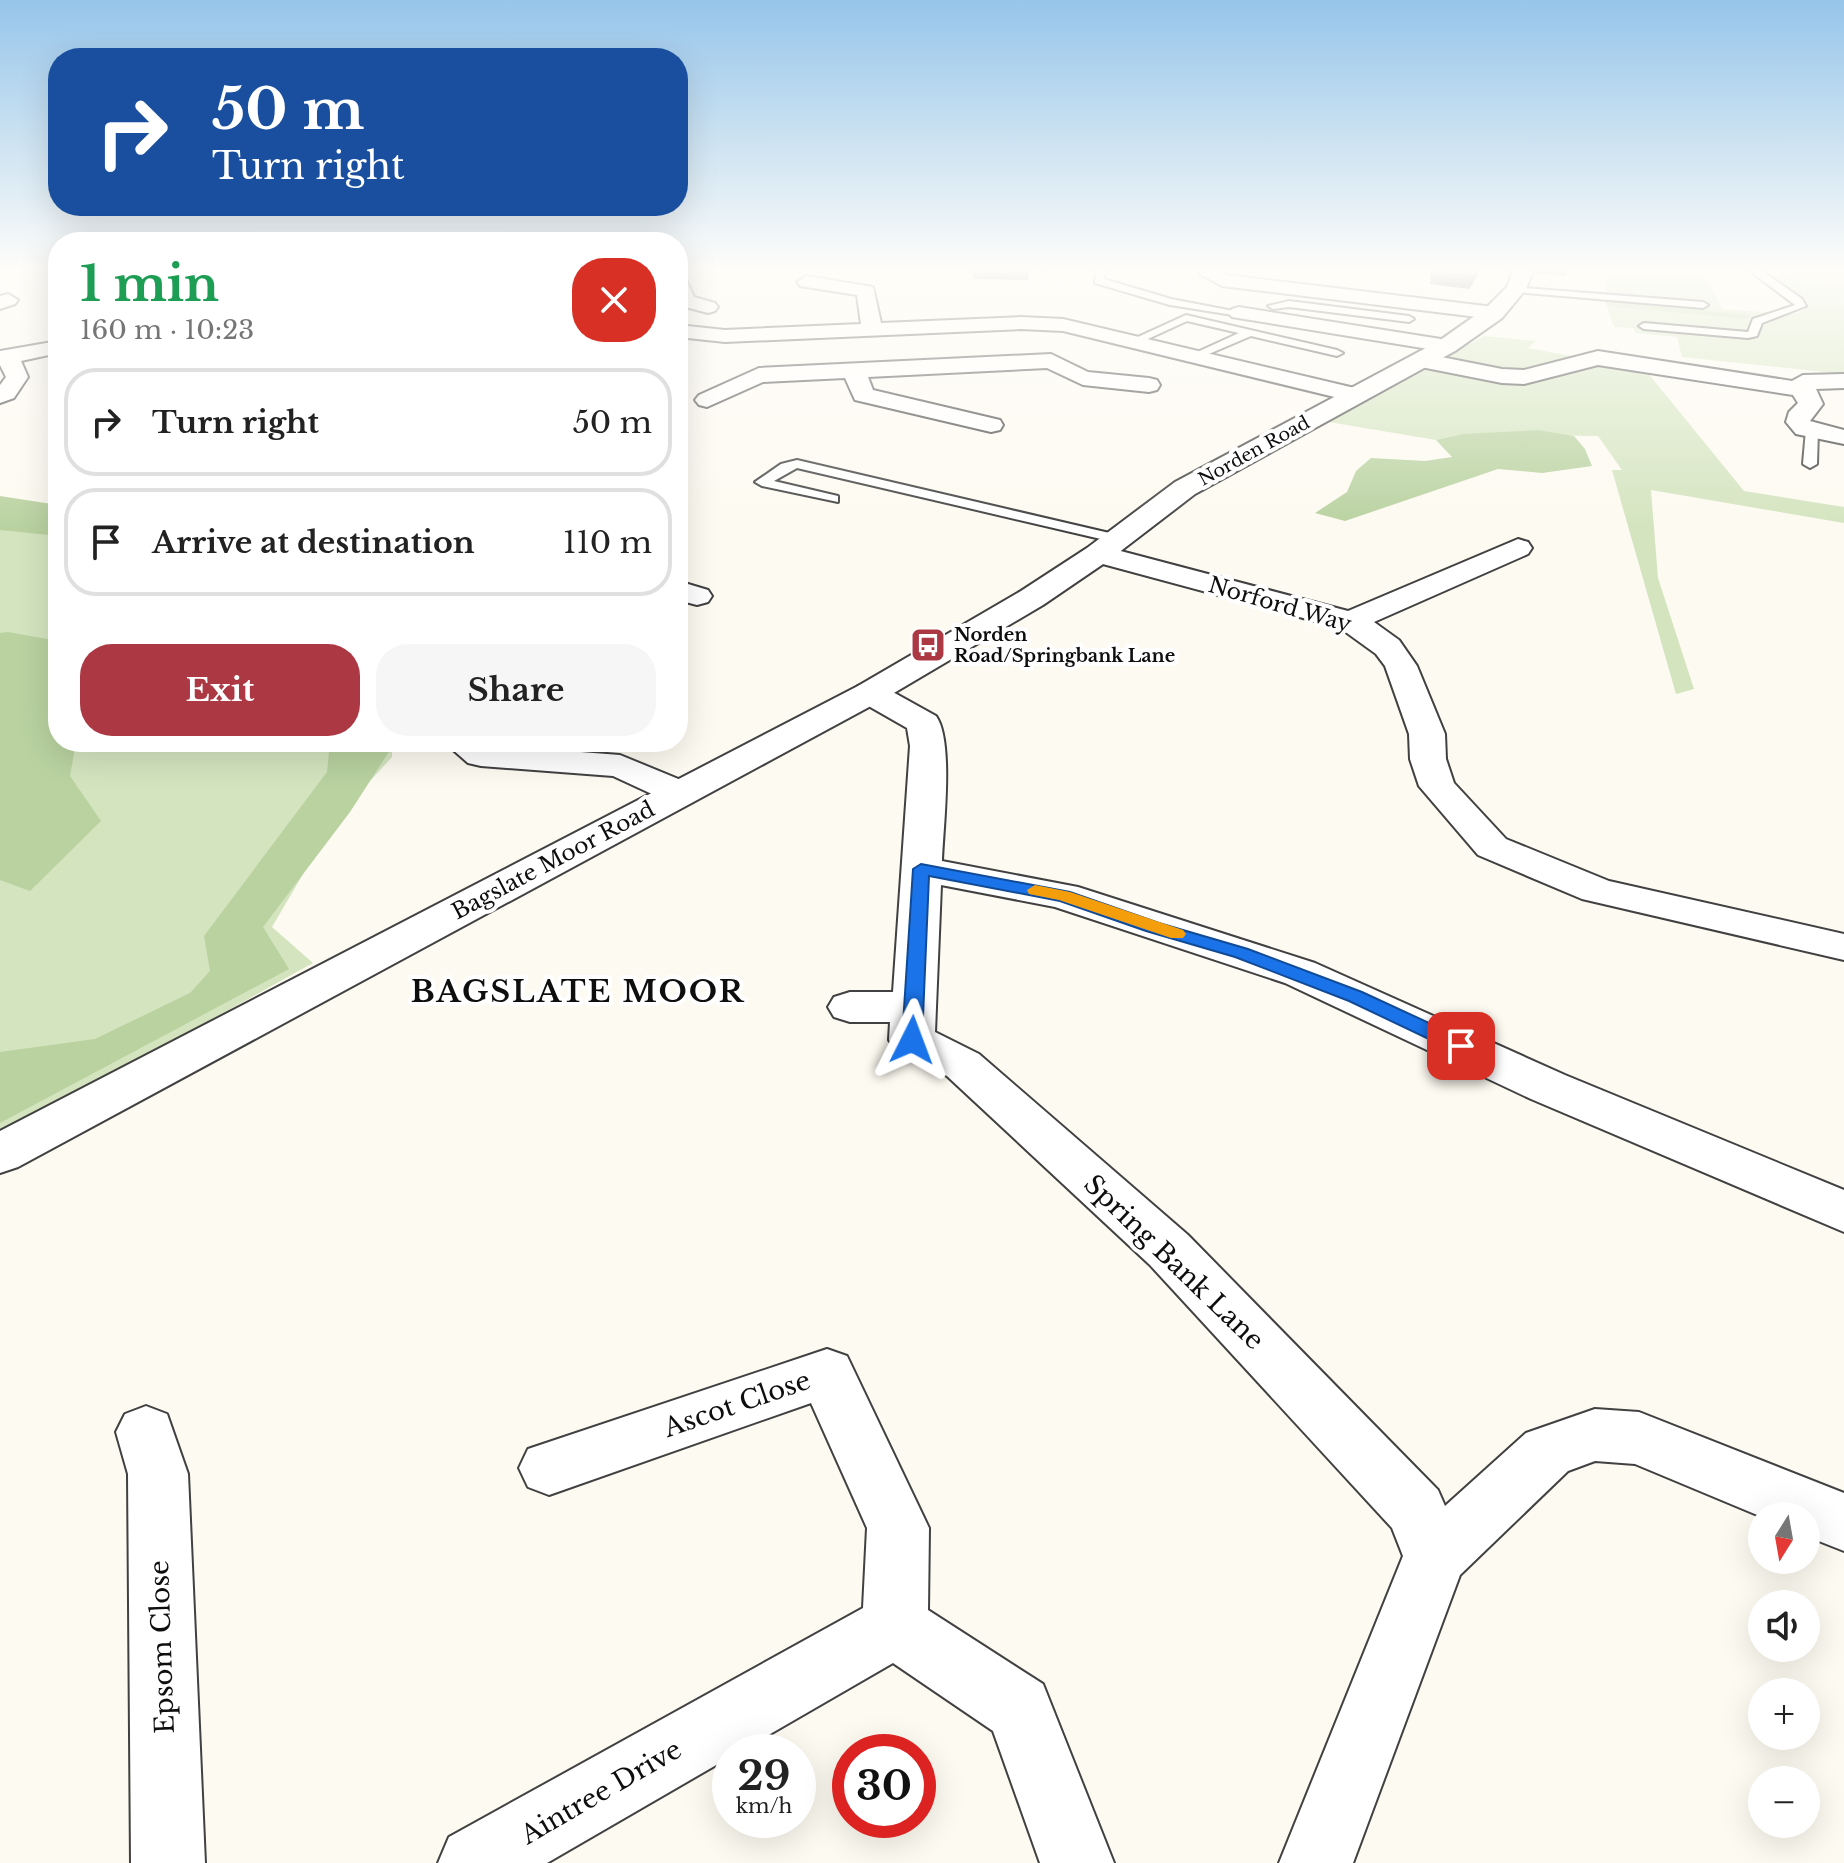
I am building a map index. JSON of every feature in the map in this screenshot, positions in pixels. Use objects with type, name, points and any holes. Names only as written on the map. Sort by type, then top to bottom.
[{"type":"street","points":[[707,400],[759,375],[1051,361],[1070,355]]},
{"type":"street","points":[[1193,355],[1355,395]]},
{"type":"street","name":"Norden Road","points":[[1108,547],[1185,488],[1430,355]]},
{"type":"street","points":[[1584,355],[1805,390]]},
{"type":"street","points":[[0,396],[6,393],[17,377],[4,357]]},
{"type":"street","points":[[1421,360],[1502,376],[1524,377],[1598,358]]},
{"type":"street","points":[[1051,361],[1083,378],[1149,385]]},
{"type":"street","points":[[854,370],[863,395],[991,425]]},
{"type":"street","points":[[1844,381],[1803,382],[1805,397],[1811,404],[1801,412],[1798,422],[1812,430],[1844,437]]},
{"type":"street","name":"Norford Way","points":[[1108,547],[1351,621],[1388,647],[1401,666],[1427,734],[1428,759],[1437,786],[1492,847],[1596,890],[1844,947]]},
{"type":"street","name":"Bagslate Moor Road","points":[[0,1154],[870,693],[1032,598],[1108,547]]},
{"type":"street","points":[[1351,621],[1518,548]]},
{"type":"street","name":"Spring Bank Lane","points":[[870,693],[924,723],[928,746],[912,1040],[963,1065],[1169,1250],[1416,1510],[1435,1556]]},
{"type":"street","points":[[477,752],[481,755],[620,766],[680,793]]},
{"type":"street","points":[[921,869],[1064,896],[1300,973],[1548,1087],[1776,1180],[1844,1212]]},
{"type":"street","points":[[850,1007],[913,1007]]},
{"type":"street","name":"Ascot Close","points":[[549,1468],[827,1373],[898,1528],[895,1626]]},
{"type":"street","name":"Epsom Close","points":[[146,1432],[158,1474],[168,1863]]},
{"type":"street","points":[[1316,1863],[1435,1556],[1547,1452],[1595,1435],[1639,1438],[1844,1522]]},
{"type":"street","points":[[895,1626],[1019,1708],[1077,1863]]},
{"type":"street","name":"Aintree Drive","points":[[475,1863],[895,1626]]},
{"type":"lane","points":[[1810,464],[1812,430]]},
{"type":"lane","points":[[833,499],[762,482],[797,464],[1108,547]]},
{"type":"green space","points":[[1450,355],[1577,357],[1519,373],[1444,358]]},
{"type":"green space","points":[[1844,355],[1844,374],[1682,357]]},
{"type":"green space","points":[[1595,363],[1647,372],[1744,491],[1844,507],[1844,523],[1651,490],[1658,578],[1694,689],[1676,694],[1612,470],[1622,470],[1598,436],[1462,434],[1436,440],[1329,422],[1426,369],[1440,367],[1502,378]]},
{"type":"green space","points":[[1538,430],[1574,436],[1585,449],[1592,466],[1542,473],[1498,469],[1345,521],[1315,513],[1347,492],[1356,471],[1371,458],[1425,461],[1452,457],[1436,440],[1462,434]]},
{"type":"green space","points":[[0,496],[48,503],[48,535],[0,530]]},
{"type":"green space","points":[[0,521],[48,526],[48,752],[392,752],[392,757],[336,818],[272,927],[313,963],[0,1137]]},
{"type":"green space","points":[[0,633],[48,639],[48,752],[74,752],[70,776],[101,821],[30,891],[0,880]]},
{"type":"green space","points":[[329,752],[389,752],[350,812],[263,927],[289,969],[0,1123],[0,1052],[95,1039],[190,993],[210,971],[204,936],[327,772]]},
{"type":"slow traffic","points":[[1035,890],[1064,896],[1177,934]]},
{"type":"place","name":"Norden Road/Springbank Lane","points":[[928,645]]},
{"type":"district","name":"BAGSLATE MOOR","points":[[578,992]]},
{"type":"route","points":[[912,1040],[921,869],[1064,896],[1152,927],[1242,953],[1300,973],[1461,1046]]}]
